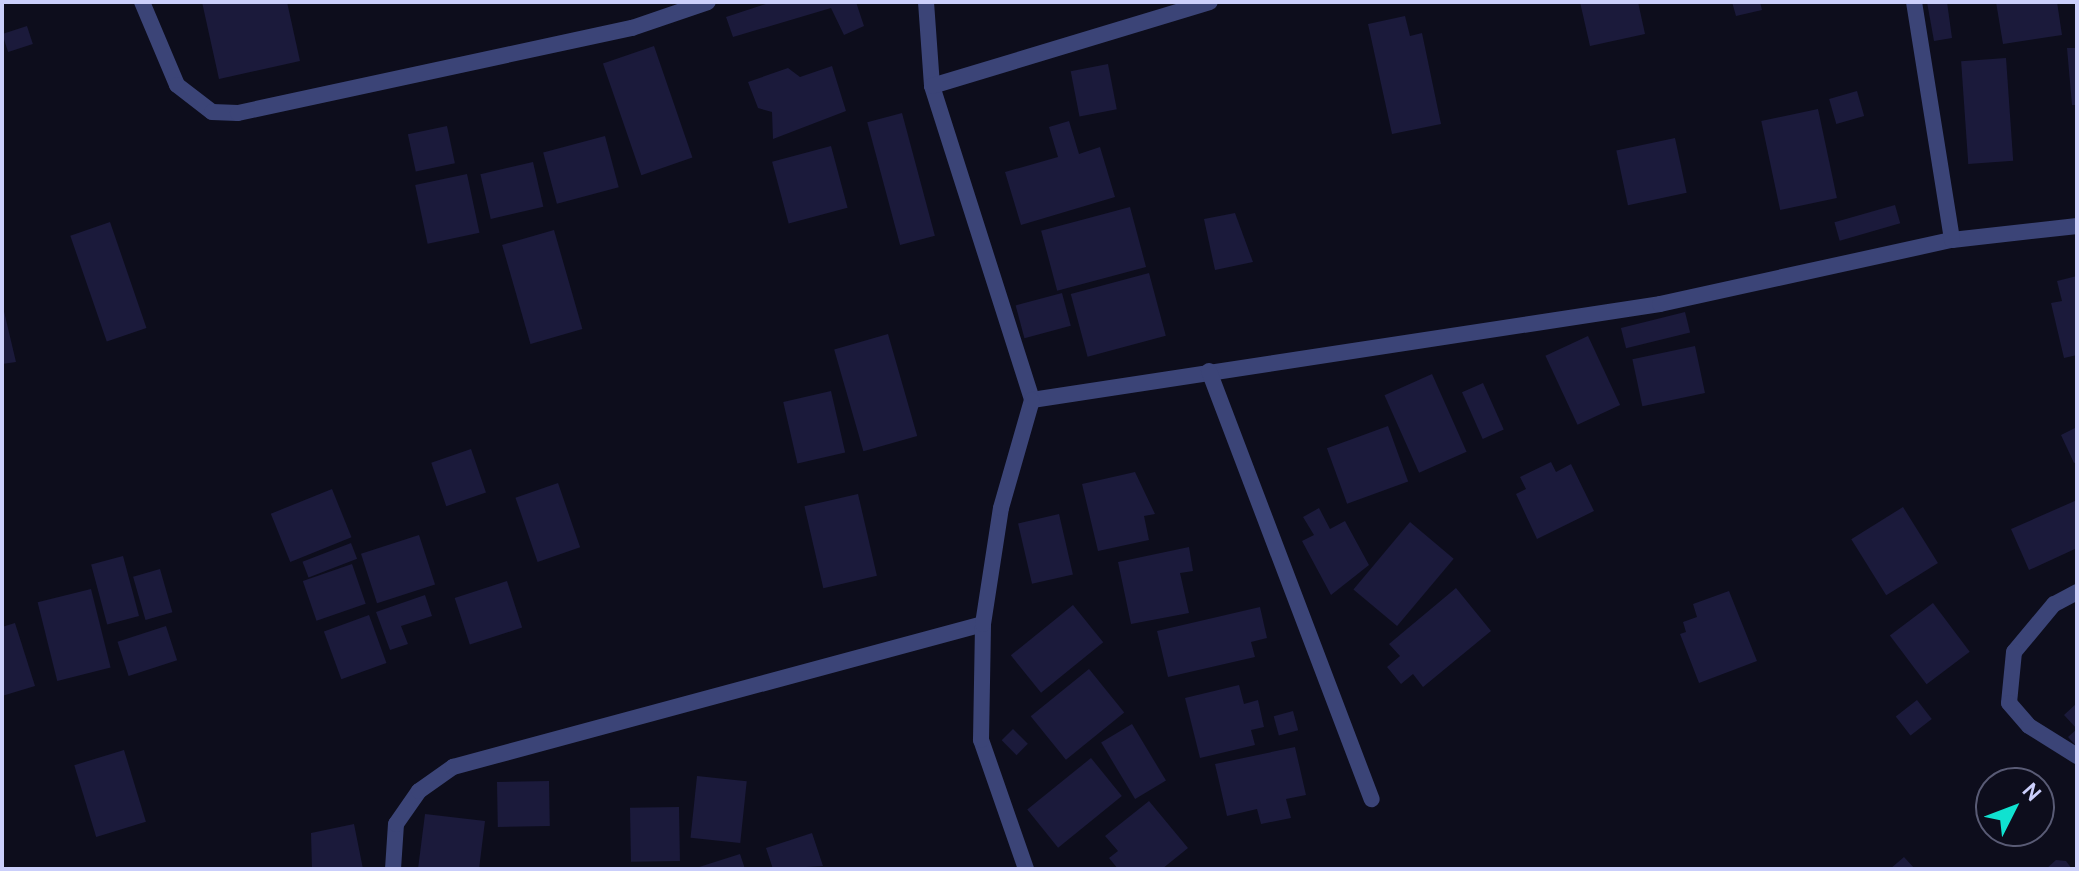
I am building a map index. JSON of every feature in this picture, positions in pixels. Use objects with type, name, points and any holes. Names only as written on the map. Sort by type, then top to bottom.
[{"type":"street","points":[[142,2],[177,85],[212,112],[238,113],[632,28],[708,2]]},
{"type":"street","points":[[926,2],[932,86],[1032,400],[1001,508],[983,624],[981,740],[1026,869]]},
{"type":"street","points":[[932,86],[1210,2]]},
{"type":"street","points":[[1914,2],[1952,240]]},
{"type":"street","points":[[1032,400],[1660,304],[1952,240],[2077,226]]},
{"type":"street","points":[[1209,371],[1372,799]]},
{"type":"street","points":[[2077,592],[2054,604],[2014,652],[2009,703],[2029,726],[2077,756]]},
{"type":"street","points":[[393,869],[396,824],[419,791],[453,767],[983,624]]},
{"type":"building","points":[[202,2],[287,2],[300,61],[219,79]]},
{"type":"building","points":[[772,2],[856,2],[864,26],[844,35],[831,8],[733,37],[726,17]]},
{"type":"building","points":[[1580,2],[1638,2],[1645,34],[1590,46]]},
{"type":"building","points":[[1732,2],[1760,2],[1762,10],[1736,16]]},
{"type":"building","points":[[1927,2],[1947,2],[1952,38],[1934,41]]},
{"type":"building","points":[[1996,2],[2057,2],[2062,35],[2003,44]]},
{"type":"building","points":[[1405,16],[1410,36],[1422,33],[1441,124],[1392,134],[1368,24]]},
{"type":"building","points":[[27,26],[33,44],[8,52],[2,34]]},
{"type":"building","points":[[654,46],[692,158],[641,175],[603,64]]},
{"type":"building","points":[[2067,48],[2077,48],[2077,105],[2072,105]]},
{"type":"building","points":[[2006,58],[2013,161],[1968,164],[1961,61]]},
{"type":"building","points":[[1108,64],[1117,109],[1079,116],[1071,71]]},
{"type":"building","points":[[832,66],[846,111],[773,139],[772,112],[758,108],[748,82],[788,68],[800,77]]},
{"type":"building","points":[[1857,91],[1864,116],[1836,124],[1829,99]]},
{"type":"building","points":[[1818,109],[1837,198],[1780,210],[1761,121]]},
{"type":"building","points":[[902,113],[935,236],[900,245],[867,122]]},
{"type":"building","points":[[1069,121],[1079,154],[1100,147],[1115,197],[1021,225],[1005,172],[1058,157],[1049,127]]},
{"type":"building","points":[[447,126],[455,163],[416,171],[408,134]]},
{"type":"building","points":[[605,136],[619,187],[557,204],[543,153]]},
{"type":"building","points":[[1675,138],[1687,193],[1628,205],[1616,150]]},
{"type":"building","points":[[831,146],[848,208],[789,224],[772,162]]},
{"type":"building","points":[[533,162],[543,207],[491,219],[480,174]]},
{"type":"building","points":[[467,174],[479,233],[428,244],[415,185]]},
{"type":"building","points":[[1895,205],[1900,223],[1840,241],[1834,222]]},
{"type":"building","points":[[1130,207],[1146,267],[1057,291],[1041,231]]},
{"type":"building","points":[[1235,213],[1253,262],[1215,270],[1204,219]]},
{"type":"building","points":[[110,222],[146,328],[107,342],[70,236]]},
{"type":"building","points":[[554,230],[582,329],[530,344],[502,245]]},
{"type":"building","points":[[1149,273],[1166,336],[1088,357],[1071,294]]},
{"type":"building","points":[[2077,276],[2077,355],[2064,358],[2051,303],[2062,301],[2057,281]]},
{"type":"building","points":[[1062,293],[1071,326],[1024,338],[1016,305]]},
{"type":"building","points":[[2,303],[16,362],[2,364]]},
{"type":"building","points":[[1685,312],[1690,332],[1626,348],[1621,328]]},
{"type":"building","points":[[888,334],[917,436],[863,451],[834,349]]},
{"type":"building","points":[[1588,336],[1620,405],[1578,425],[1545,356]]},
{"type":"building","points":[[1695,346],[1705,393],[1642,406],[1632,359]]},
{"type":"building","points":[[1432,374],[1467,452],[1419,473],[1384,395]]},
{"type":"building","points":[[1483,383],[1504,430],[1483,439],[1462,392]]},
{"type":"building","points":[[831,391],[845,452],[797,463],[783,402]]},
{"type":"building","points":[[1388,426],[1408,481],[1347,504],[1327,448]]},
{"type":"building","points":[[2077,427],[2077,462],[2074,463],[2061,435]]},
{"type":"building","points":[[471,449],[486,492],[446,506],[431,463]]},
{"type":"building","points":[[1551,462],[1556,472],[1571,464],[1594,511],[1537,539],[1516,494],[1526,489],[1520,477]]},
{"type":"building","points":[[1135,472],[1155,514],[1144,516],[1149,540],[1098,551],[1082,484]]},
{"type":"building","points":[[558,483],[580,547],[538,562],[515,498]]},
{"type":"building","points":[[332,489],[351,537],[290,562],[271,514]]},
{"type":"building","points":[[858,494],[877,576],[823,588],[804,506]]},
{"type":"building","points":[[2077,500],[2077,548],[2029,570],[2011,529]]},
{"type":"building","points":[[1903,507],[1938,563],[1886,595],[1851,539]]},
{"type":"building","points":[[1319,508],[1330,529],[1345,521],[1369,565],[1331,595],[1302,541],[1314,535],[1303,517]]},
{"type":"building","points":[[1059,514],[1073,574],[1032,584],[1018,523]]},
{"type":"building","points":[[1410,522],[1454,559],[1397,626],[1353,589]]},
{"type":"building","points":[[419,535],[435,584],[377,603],[361,554]]},
{"type":"building","points":[[351,543],[357,559],[309,578],[302,562]]},
{"type":"building","points":[[1189,547],[1193,571],[1180,573],[1189,613],[1131,624],[1118,562]]},
{"type":"building","points":[[123,556],[139,616],[107,624],[91,565]]},
{"type":"building","points":[[352,564],[366,604],[317,621],[303,581]]},
{"type":"building","points":[[160,569],[172,612],[145,620],[133,577]]},
{"type":"building","points":[[507,581],[522,628],[470,645],[455,598]]},
{"type":"building","points":[[1456,588],[1491,631],[1423,687],[1413,674],[1401,684],[1387,667],[1400,656],[1389,644]]},
{"type":"building","points":[[91,589],[111,668],[57,681],[38,602]]},
{"type":"building","points":[[1729,591],[1757,661],[1699,683],[1680,634],[1686,632],[1683,622],[1697,617],[1693,604]]},
{"type":"building","points":[[425,595],[432,616],[401,626],[408,644],[390,650],[376,612]]},
{"type":"building","points":[[1933,603],[1970,652],[1927,684],[1890,635]]},
{"type":"building","points":[[1073,605],[1103,642],[1041,693],[1011,655]]},
{"type":"building","points":[[1260,607],[1267,638],[1251,642],[1255,657],[1168,677],[1157,631]]},
{"type":"building","points":[[369,615],[386,663],[341,679],[324,631]]},
{"type":"building","points":[[15,623],[35,686],[2,696],[2,627]]},
{"type":"building","points":[[166,626],[177,660],[129,676],[117,642]]},
{"type":"building","points":[[1089,669],[1124,713],[1066,760],[1031,716]]},
{"type":"building","points":[[1239,685],[1244,704],[1258,700],[1264,727],[1251,730],[1255,745],[1200,758],[1185,698]]},
{"type":"building","points":[[1917,700],[1932,719],[1910,736],[1896,717]]},
{"type":"building","points":[[2077,703],[2077,729],[2064,715]]},
{"type":"building","points":[[1293,711],[1298,730],[1279,735],[1274,716]]},
{"type":"building","points":[[1132,724],[1166,781],[1135,799],[1101,743]]},
{"type":"building","points":[[1013,729],[1028,744],[1017,755],[1002,740]]},
{"type":"building","points":[[2077,729],[2077,747],[2068,737]]},
{"type":"building","points":[[1295,747],[1306,795],[1286,799],[1291,818],[1261,824],[1257,809],[1227,816],[1215,764]]},
{"type":"building","points":[[124,750],[146,822],[96,837],[74,765]]},
{"type":"building","points":[[1091,758],[1122,796],[1058,848],[1027,810]]},
{"type":"building","points":[[697,776],[747,781],[740,843],[691,838]]},
{"type":"building","points":[[549,781],[550,826],[498,827],[497,782]]},
{"type":"building","points":[[1149,801],[1188,848],[1162,869],[1118,869],[1109,858],[1118,851],[1105,836]]},
{"type":"building","points":[[679,807],[680,861],[631,862],[630,808]]},
{"type":"building","points":[[425,814],[485,821],[479,869],[418,869]]},
{"type":"building","points":[[354,824],[363,869],[312,869],[311,833]]},
{"type":"building","points":[[812,833],[823,866],[773,869],[766,848]]},
{"type":"building","points":[[740,854],[745,869],[696,869],[696,868]]},
{"type":"building","points":[[1904,857],[1915,869],[1890,869]]},
{"type":"building","points":[[2056,860],[2066,861],[2072,869],[2046,869]]}]
